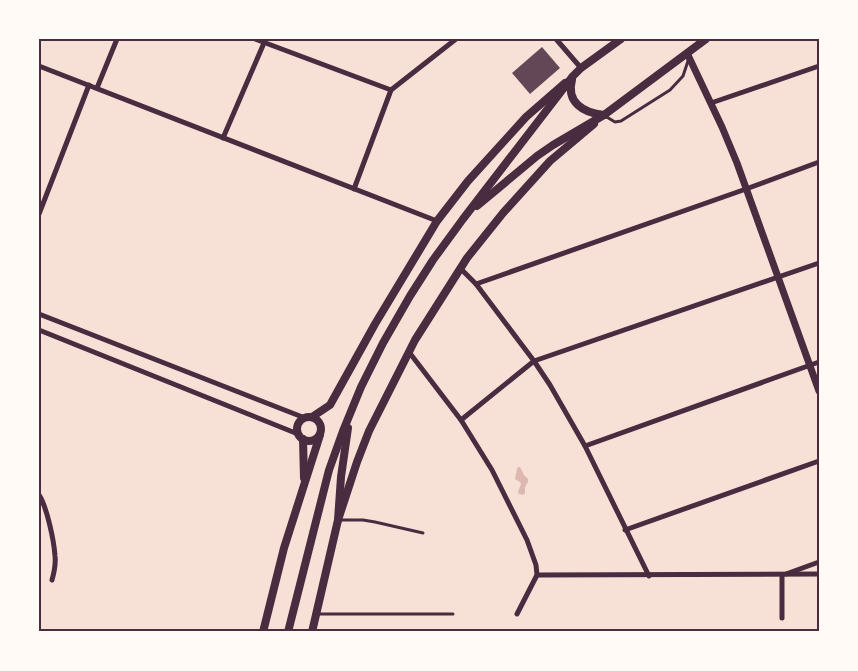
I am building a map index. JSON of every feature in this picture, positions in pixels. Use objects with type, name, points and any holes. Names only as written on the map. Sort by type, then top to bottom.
[{"type":"main road","points":[[320,435],[310,441],[301,436],[297,430],[299,423],[330,405],[375,324],[437,221],[468,181],[526,117],[581,68],[621,39]]},
{"type":"main road","points":[[463,219],[537,156],[604,115],[688,56],[706,39]]},
{"type":"main road","points":[[573,76],[570,87],[574,100],[586,111],[604,115]]},
{"type":"main road","points":[[288,632],[329,470],[361,387],[410,296],[463,219],[573,76]]},
{"type":"main road","points":[[312,632],[338,520],[357,462],[369,431],[416,340],[460,268],[502,213],[550,161],[604,115]]},
{"type":"main road","points":[[338,520],[341,477],[350,413]]},
{"type":"main road","points":[[262,632],[321,432],[321,424],[316,419],[309,418]]},
{"type":"main road","points":[[301,436],[304,486]]},
{"type":"street","points":[[97,88],[117,39]]},
{"type":"street","points":[[255,39],[391,90]]},
{"type":"street","points":[[354,189],[391,90],[456,39]]},
{"type":"street","points":[[556,39],[581,68]]},
{"type":"street","points":[[223,138],[264,43]]},
{"type":"street","points":[[688,56],[737,163],[819,391]]},
{"type":"street","points":[[39,66],[437,221]]},
{"type":"street","points":[[711,103],[819,66]]},
{"type":"street","points":[[39,214],[89,85]]},
{"type":"street","points":[[476,284],[819,162]]},
{"type":"street","points":[[461,420],[534,361],[819,264]]},
{"type":"street","points":[[460,268],[476,284],[550,385],[585,446],[649,576]]},
{"type":"street","points":[[39,314],[309,418]]},
{"type":"street","points":[[39,330],[301,436]]},
{"type":"street","points":[[410,352],[461,420],[492,470],[532,552],[537,575],[517,614]]},
{"type":"street","points":[[585,446],[819,362]]},
{"type":"street","points":[[625,530],[819,461]]},
{"type":"street","points":[[39,495],[52,535],[56,557],[52,580]]},
{"type":"street","points":[[782,575],[819,562]]},
{"type":"street","points":[[537,575],[819,574]]},
{"type":"street","points":[[782,575],[782,618]]},
{"type":"lane","points":[[604,115],[615,122],[621,121],[670,90],[683,76],[688,56]]},
{"type":"lane","points":[[338,520],[363,520],[423,533]]},
{"type":"lane","points":[[317,614],[453,614]]},
{"type":"shaded area","points":[[518,467],[528,479],[523,495],[518,492],[520,482],[515,479]]},
{"type":"building","points":[[542,47],[560,68],[530,94],[512,73]]}]
